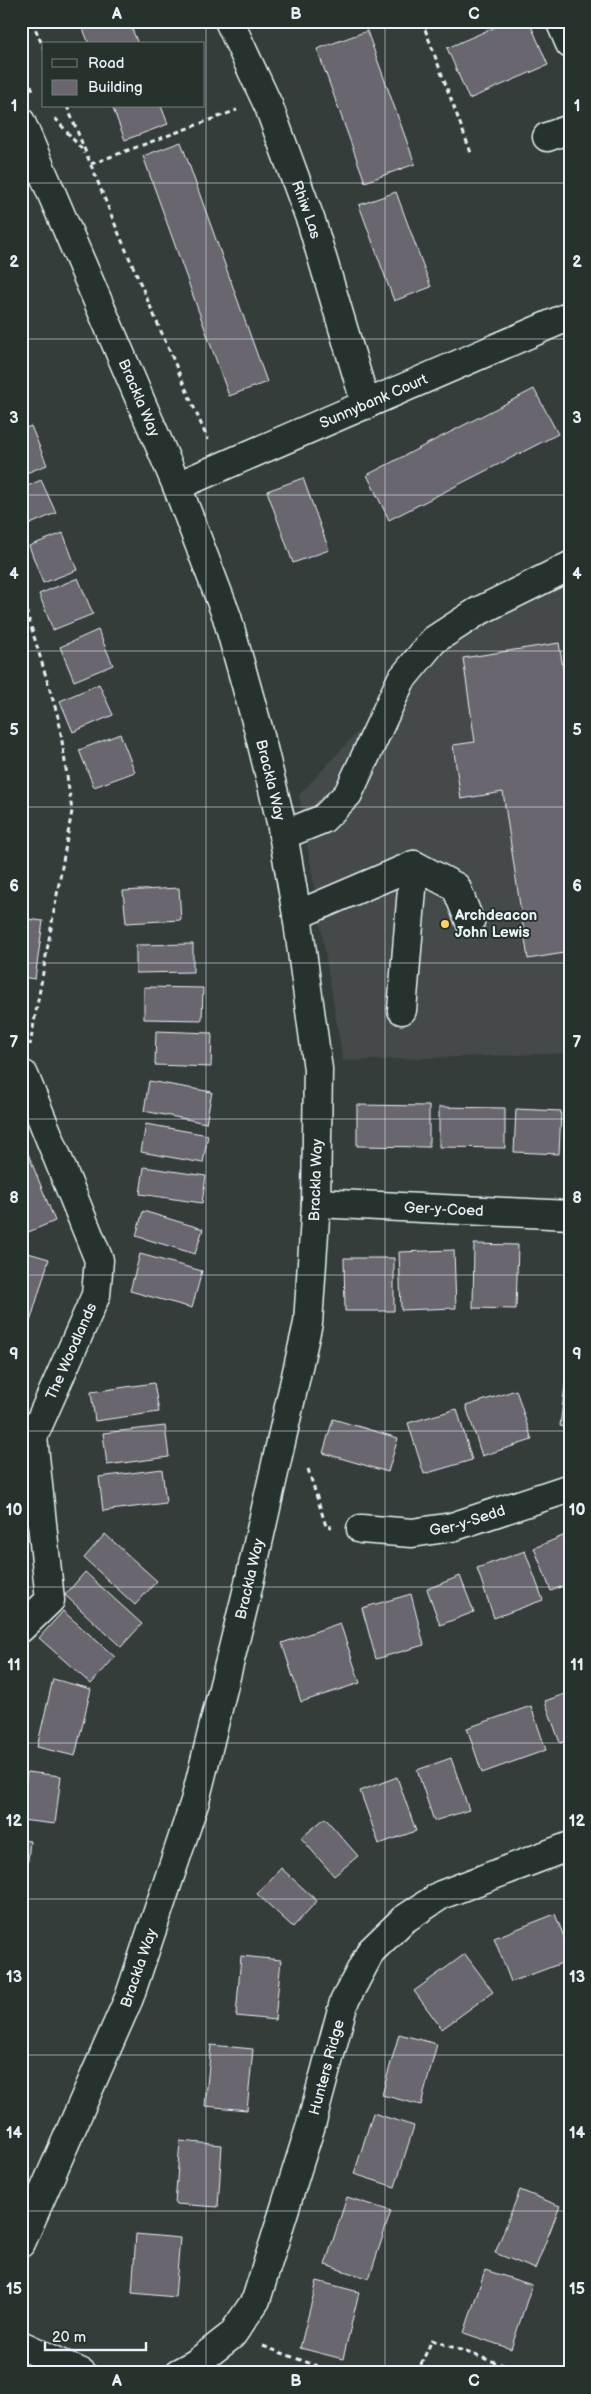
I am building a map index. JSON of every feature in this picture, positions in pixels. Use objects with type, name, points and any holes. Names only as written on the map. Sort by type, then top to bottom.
[{"type":"street","name":"Rhiw Las","points":[[229,21],[265,99],[312,224],[366,405]]},
{"type":"street","points":[[560,21],[570,44]]},
{"type":"street","name":"Brackla Way","points":[[21,122],[177,486],[227,617],[258,728],[283,834],[298,915],[318,1069],[316,1203],[308,1323],[246,1596],[195,1801],[130,1998],[21,2243]]},
{"type":"street","name":"Sunnybank Court","points":[[177,486],[570,316]]},
{"type":"street","points":[[283,834],[323,819],[348,794],[401,680],[434,640],[477,612],[570,566]]},
{"type":"street","points":[[298,915],[414,865]]},
{"type":"street","points":[[414,865],[456,887],[470,922]]},
{"type":"street","points":[[402,1010],[414,865]]},
{"type":"street","name":"The Woodlands","points":[[21,1628],[50,1600],[33,1437],[96,1295],[99,1260],[24,1075]]},
{"type":"street","name":"Ger-y-Coed","points":[[316,1203],[570,1215]]},
{"type":"street","name":"Ger-y-Sedd","points":[[363,1529],[412,1533],[452,1527],[570,1488]]},
{"type":"street","name":"Hunters Ridge","points":[[178,2373],[195,2364],[232,2335],[256,2300],[312,2125],[344,2002],[371,1951],[403,1920],[441,1895],[570,1846]]},
{"type":"street","points":[[21,2345],[82,2373]]},
{"type":"path","points":[[32,21],[42,44]]},
{"type":"path","points":[[422,21],[471,153]]},
{"type":"path","points":[[21,60],[34,93]]},
{"type":"path","points":[[91,164],[265,99]]},
{"type":"path","points":[[68,108],[220,467]]},
{"type":"path","points":[[51,113],[87,156]]},
{"type":"path","points":[[21,593],[59,720],[72,811],[24,1075]]},
{"type":"path","points":[[306,1461],[326,1526],[363,1529]]},
{"type":"path","points":[[232,2335],[336,2373]]},
{"type":"path","points":[[417,2373],[432,2340],[526,2373]]},
{"type":"shaded area","name":"Archdeacon John Lewis","points":[[570,577],[570,1053],[343,1061],[299,795],[445,638]]},
{"type":"building","points":[[80,21],[129,21],[137,42],[88,42]]},
{"type":"building","points":[[509,21],[529,21],[548,65],[469,99],[447,48]]},
{"type":"building","points":[[367,31],[415,164],[365,182],[317,49]]},
{"type":"building","points":[[113,108],[162,108],[168,124],[125,140]]},
{"type":"building","points":[[181,142],[267,382],[229,396],[143,156]]},
{"type":"building","points":[[396,192],[431,287],[394,301],[359,205]]},
{"type":"building","points":[[534,389],[558,434],[389,520],[367,475]]},
{"type":"building","points":[[31,426],[47,465],[21,475],[21,430]]},
{"type":"building","points":[[303,478],[329,550],[293,563],[267,491]]},
{"type":"building","points":[[41,480],[56,513],[21,528],[21,489]]},
{"type":"building","points":[[63,533],[77,570],[43,583],[29,546]]},
{"type":"building","points":[[78,578],[93,614],[53,630],[39,594]]},
{"type":"building","points":[[98,630],[113,665],[74,681],[60,647]]},
{"type":"building","points":[[559,643],[570,711],[570,952],[528,959],[503,792],[461,799],[453,745],[475,742],[463,658]]},
{"type":"building","points":[[99,684],[113,715],[73,732],[60,701]]},
{"type":"building","points":[[120,734],[135,772],[94,787],[79,750]]},
{"type":"building","points":[[179,888],[181,920],[126,923],[123,891]]},
{"type":"building","points":[[21,918],[43,921],[35,979],[21,977]]},
{"type":"building","points":[[193,944],[193,972],[136,973],[136,945]]},
{"type":"building","points":[[144,987],[203,988],[202,1020],[144,1019]]},
{"type":"building","points":[[156,1031],[212,1033],[211,1067],[155,1065]]},
{"type":"building","points":[[149,1081],[212,1092],[206,1123],[144,1111]]},
{"type":"building","points":[[357,1105],[429,1106],[429,1147],[357,1146]]},
{"type":"building","points":[[439,1107],[505,1108],[505,1148],[439,1147]]},
{"type":"building","points":[[516,1109],[561,1111],[559,1154],[514,1152]]},
{"type":"building","points":[[146,1124],[208,1135],[203,1163],[141,1152]]},
{"type":"building","points":[[21,1136],[55,1221],[21,1235]]},
{"type":"building","points":[[144,1167],[206,1176],[202,1203],[140,1194]]},
{"type":"building","points":[[143,1211],[203,1229],[195,1254],[136,1236]]},
{"type":"building","points":[[474,1244],[518,1245],[516,1309],[473,1308]]},
{"type":"building","points":[[454,1250],[456,1308],[401,1310],[399,1252]]},
{"type":"building","points":[[21,1251],[49,1259],[24,1342],[21,1341]]},
{"type":"building","points":[[140,1254],[202,1271],[192,1308],[130,1291]]},
{"type":"building","points":[[344,1258],[394,1258],[394,1311],[345,1311]]},
{"type":"building","points":[[568,1361],[570,1362],[570,1428],[560,1426]]},
{"type":"building","points":[[154,1383],[159,1412],[95,1421],[91,1392]]},
{"type":"building","points":[[516,1390],[532,1440],[482,1456],[466,1406]]},
{"type":"building","points":[[457,1409],[472,1460],[424,1474],[408,1423]]},
{"type":"building","points":[[333,1419],[398,1438],[388,1472],[323,1453]]},
{"type":"building","points":[[165,1426],[169,1457],[107,1465],[103,1433]]},
{"type":"building","points":[[162,1469],[166,1503],[103,1511],[99,1477]]},
{"type":"building","points":[[570,1533],[570,1583],[551,1591],[534,1548]]},
{"type":"building","points":[[105,1534],[157,1581],[135,1605],[84,1558]]},
{"type":"building","points":[[525,1551],[543,1600],[494,1618],[477,1568]]},
{"type":"building","points":[[85,1572],[142,1624],[121,1647],[65,1595]]},
{"type":"building","points":[[460,1576],[474,1612],[440,1625],[427,1589]]},
{"type":"building","points":[[411,1594],[424,1645],[376,1659],[362,1608]]},
{"type":"building","points":[[63,1611],[115,1657],[91,1684],[39,1638]]},
{"type":"building","points":[[340,1623],[360,1683],[301,1702],[282,1643]]},
{"type":"building","points":[[53,1679],[91,1689],[75,1756],[37,1747]]},
{"type":"building","points":[[570,1692],[570,1739],[560,1743],[545,1701]]},
{"type":"building","points":[[531,1706],[546,1750],[482,1773],[467,1728]]},
{"type":"building","points":[[451,1758],[469,1810],[434,1821],[417,1770]]},
{"type":"building","points":[[27,1772],[61,1776],[55,1824],[21,1820]]},
{"type":"building","points":[[397,1777],[416,1831],[379,1844],[360,1791]]},
{"type":"building","points":[[325,1818],[358,1856],[334,1876],[301,1838]]},
{"type":"building","points":[[21,1840],[30,1841],[26,1878],[21,1877]]},
{"type":"building","points":[[281,1868],[317,1901],[293,1927],[257,1894]]},
{"type":"building","points":[[21,1884],[27,1885],[23,1923],[21,1923]]},
{"type":"building","points":[[555,1914],[570,1952],[570,1960],[511,1982],[494,1938]]},
{"type":"building","points":[[465,1954],[493,1992],[442,2029],[414,1991]]},
{"type":"building","points":[[241,1956],[281,1960],[275,2020],[236,2016]]},
{"type":"building","points":[[399,2034],[437,2044],[421,2105],[382,2095]]},
{"type":"building","points":[[211,2045],[253,2049],[247,2110],[205,2106]]},
{"type":"building","points":[[373,2113],[414,2126],[395,2187],[354,2174]]},
{"type":"building","points":[[180,2141],[222,2145],[218,2207],[175,2204]]},
{"type":"building","points":[[520,2190],[560,2206],[535,2269],[495,2253]]},
{"type":"building","points":[[347,2197],[391,2211],[369,2279],[325,2265]]},
{"type":"building","points":[[136,2234],[180,2238],[175,2297],[132,2293]]},
{"type":"building","points":[[485,2270],[532,2285],[511,2349],[464,2333]]},
{"type":"building","points":[[317,2281],[359,2292],[343,2359],[300,2348]]},
{"type":"building","points":[[432,2370],[475,2372],[475,2373],[431,2373]]},
{"type":"place","name":"Archdeacon John Lewis","points":[[445,924]]}]
